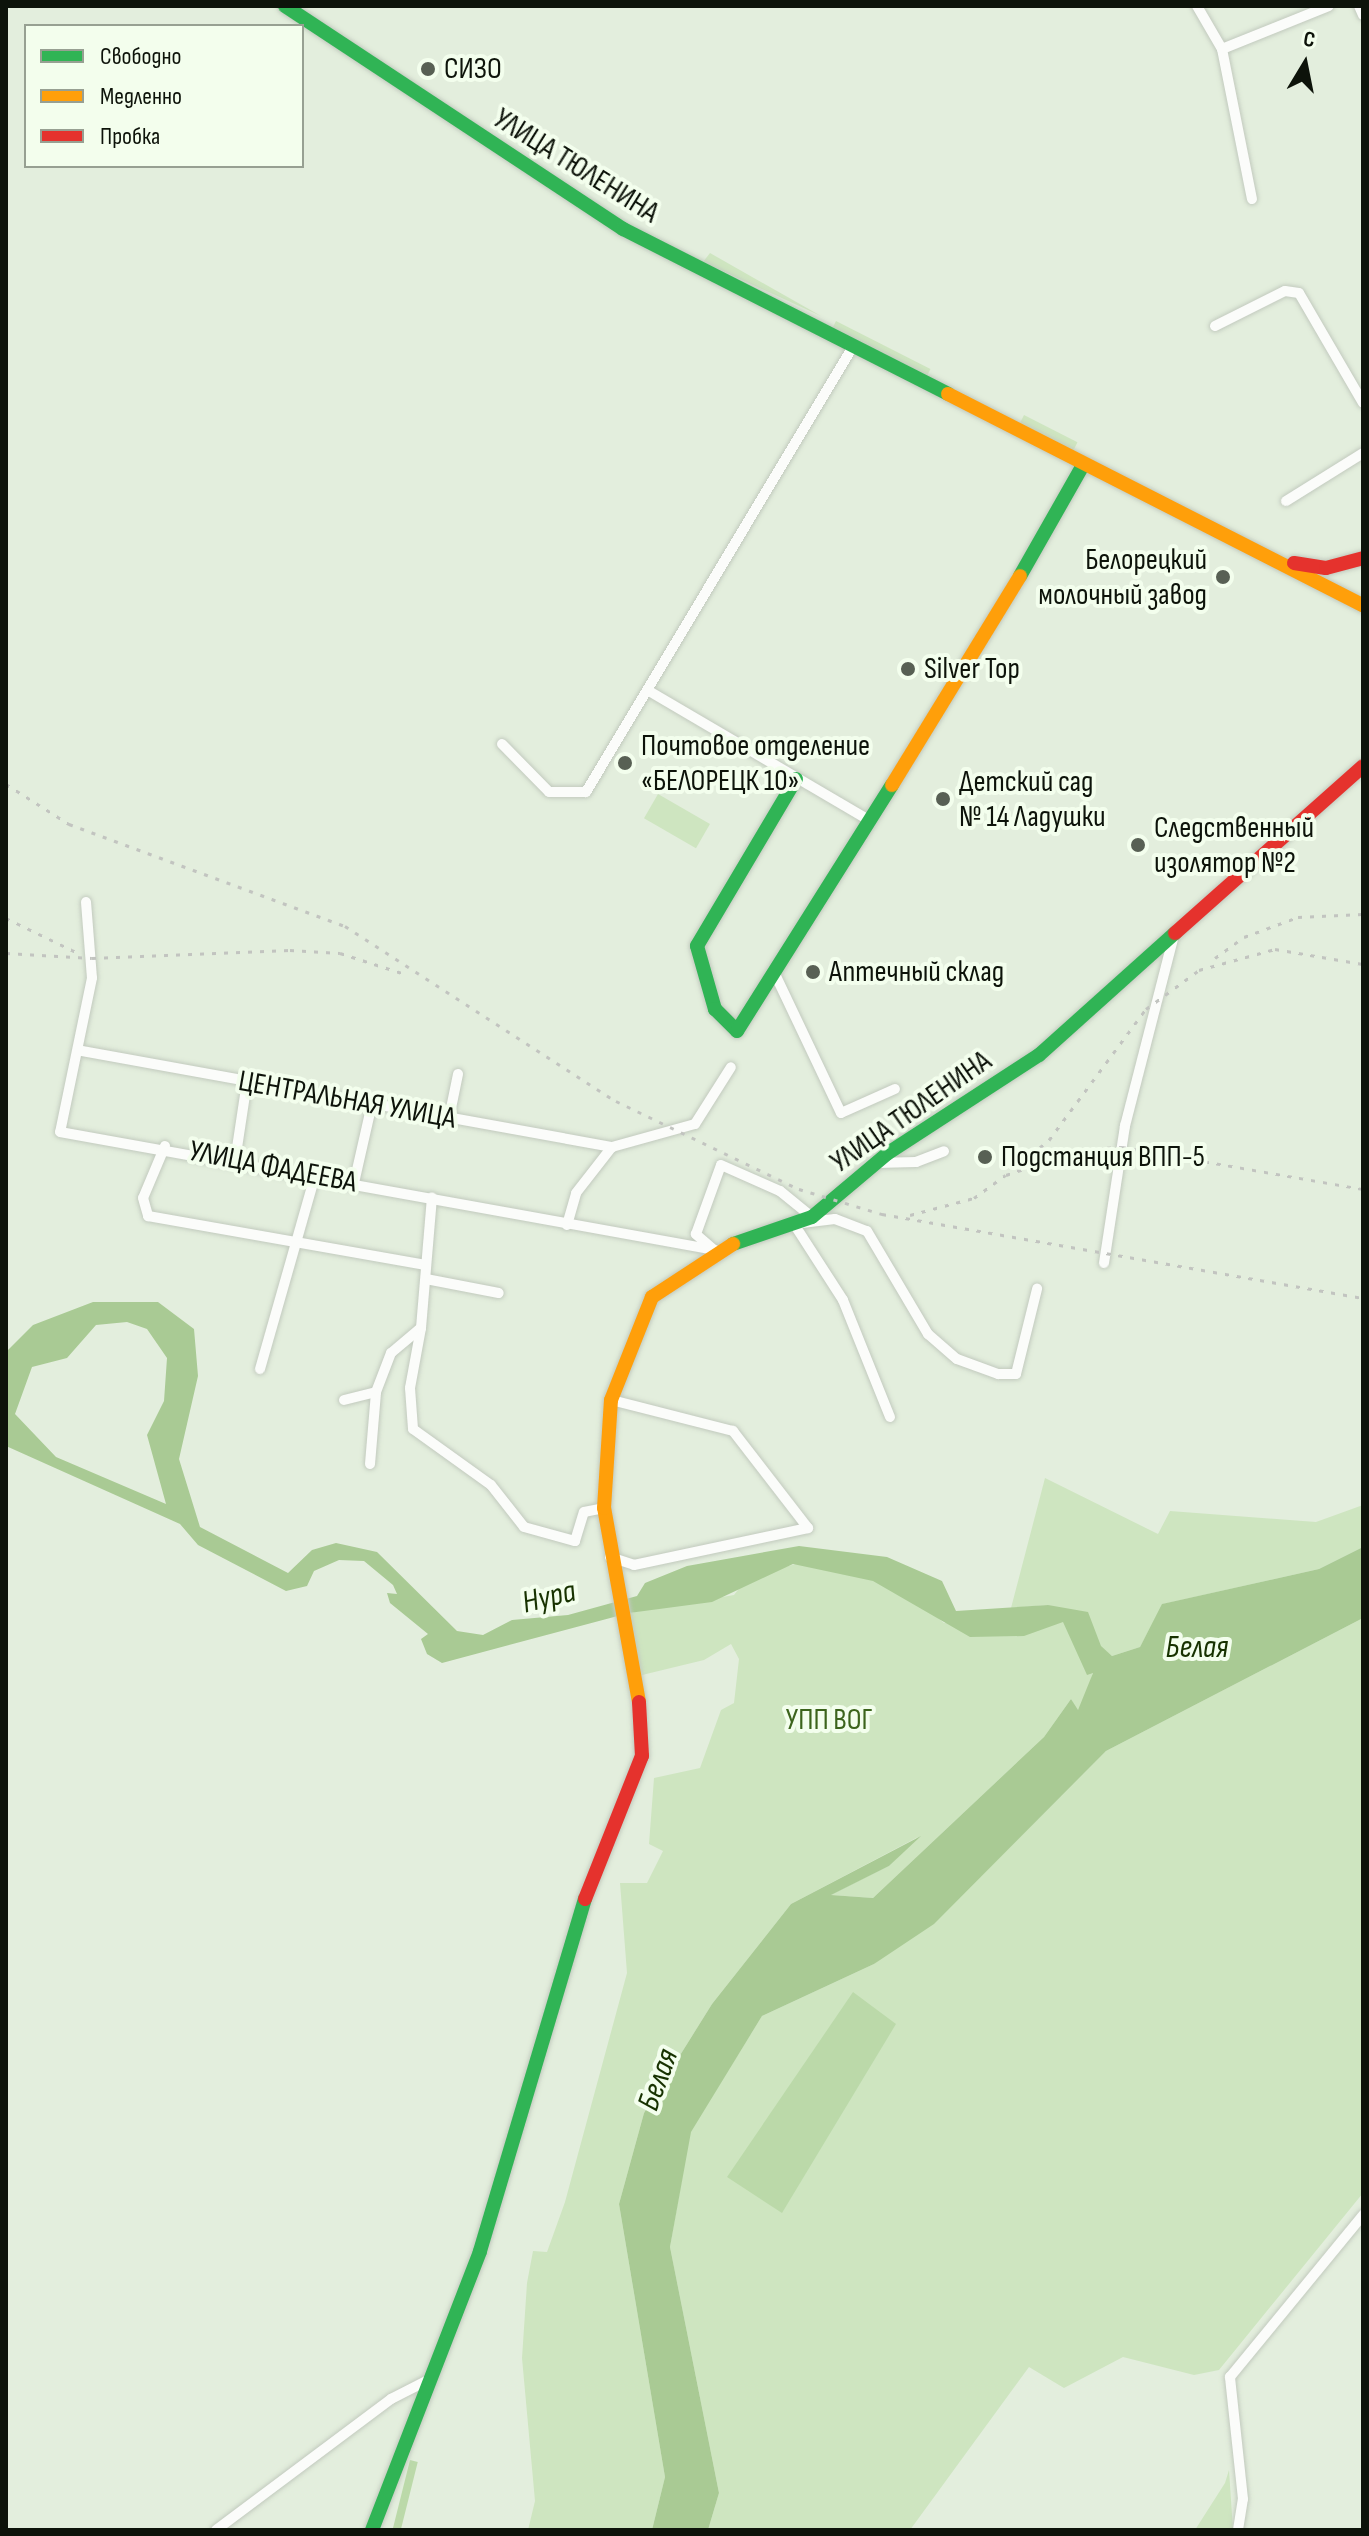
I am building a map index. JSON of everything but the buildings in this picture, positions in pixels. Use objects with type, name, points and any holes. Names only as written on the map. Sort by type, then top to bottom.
[{"type":"street","name":"УЛИЦА ТЮЛЕНИНА","points":[[285,6],[623,229],[1363,605]]},
{"type":"street","points":[[1197,6],[1222,49],[1252,199]]},
{"type":"street","points":[[1222,49],[1329,6]]},
{"type":"street","points":[[1359,6],[1363,15]]},
{"type":"street","points":[[1215,326],[1285,291],[1299,293],[1363,403]]},
{"type":"street","points":[[502,744],[549,792],[586,792],[852,348]]},
{"type":"street","points":[[1286,501],[1363,453]]},
{"type":"street","points":[[796,779],[697,946],[715,1009],[737,1031],[869,820],[1083,465]]},
{"type":"street","name":"УЛИЦА ТЮЛЕНИНА","points":[[1270,556],[1333,567],[1363,558]]},
{"type":"street","points":[[1333,567],[1345,596]]},
{"type":"street","points":[[649,691],[869,820]]},
{"type":"street","name":"УЛИЦА ТЮЛЕНИНА","points":[[372,2530],[426,2381],[480,2251],[569,1941],[642,1756],[627,1632],[615,1584],[604,1508],[611,1400],[652,1297],[715,1250],[812,1217],[876,1163],[1064,1036],[1175,929],[1363,766]]},
{"type":"street","name":"УЛИЦА ФАДЕЕВА","points":[[86,902],[92,978],[82,1051],[60,1132],[165,1146],[567,1225],[715,1250]]},
{"type":"street","points":[[1104,1263],[1125,1126],[1175,929]]},
{"type":"street","points":[[774,972],[841,1113],[895,1089]]},
{"type":"street","name":"ЦЕНТРАЛЬНАЯ УЛИЦА","points":[[82,1051],[612,1147]]},
{"type":"street","points":[[567,1225],[576,1193],[612,1147],[695,1124],[731,1067]]},
{"type":"street","points":[[449,1118],[458,1074]]},
{"type":"street","points":[[235,1161],[247,1082]]},
{"type":"street","points":[[354,1183],[372,1104]]},
{"type":"street","points":[[165,1146],[143,1198],[148,1216],[299,1239],[426,1265]]},
{"type":"street","points":[[876,1163],[916,1162],[944,1151]]},
{"type":"street","points":[[715,1250],[696,1234],[721,1165],[780,1191],[812,1217]]},
{"type":"street","points":[[260,1369],[315,1176]]},
{"type":"street","points":[[432,1197],[421,1328],[410,1388],[413,1429],[491,1485],[524,1527],[575,1541],[584,1512],[604,1508]]},
{"type":"street","points":[[890,1417],[849,1312],[794,1224],[835,1219],[867,1231],[928,1334],[957,1359],[998,1374],[1016,1374],[1037,1289]]},
{"type":"street","points":[[426,1279],[499,1293]]},
{"type":"street","points":[[370,1464],[376,1392],[391,1353],[421,1328]]},
{"type":"street","points":[[344,1400],[376,1392]]},
{"type":"street","points":[[610,1557],[634,1565],[808,1528],[733,1431],[611,1400]]},
{"type":"street","points":[[1238,2530],[1243,2499],[1230,2377],[1363,2215]]},
{"type":"street","points":[[216,2530],[391,2399],[426,2381]]},
{"type":"green space","points":[[710,253],[821,316],[703,262]]},
{"type":"green space","points":[[836,321],[930,369],[927,376],[832,328]]},
{"type":"green space","points":[[1024,415],[1077,442],[1073,451],[1019,424]]},
{"type":"green space","points":[[658,794],[710,824],[696,848],[644,818]]},
{"type":"green space","points":[[1045,1478],[1158,1534],[1170,1511],[1316,1522],[1363,1505],[1363,1547],[1319,1569],[1163,1604],[1140,1647],[1112,1656],[1048,1605],[1011,1608]]},
{"type":"green space","name":"УПП ВОГ","points":[[803,1562],[888,1577],[944,1623],[1063,1618],[1093,1672],[1085,1701],[1077,1711],[1071,1699],[1044,1737],[873,1898],[830,1895],[889,1866],[918,1837],[791,1904],[712,2004],[644,2113],[619,2204],[665,2477],[652,2530],[528,2530],[535,2501],[522,2358],[527,2283],[533,2251],[547,2252],[565,2202],[627,1973],[620,1883],[647,1883],[663,1851],[649,1844],[654,1778],[700,1768],[721,1710],[734,1703],[739,1659],[731,1644],[704,1660],[638,1676],[623,1614],[734,1595],[748,1577]]},
{"type":"green space","points":[[1363,1618],[1363,2193],[1219,2370],[1194,2375],[1123,2357],[1064,2388],[1029,2367],[910,2530],[708,2530],[719,2493],[670,2247],[690,2132],[762,2016],[874,1964],[983,1874],[1106,1751]]},
{"type":"green space","points":[[1229,2470],[1233,2530],[1195,2530],[1225,2483]]},
{"type":"shaded area","points":[[853,1992],[896,2024],[782,2213],[727,2177]]},
{"type":"shaded area","points":[[410,2460],[418,2462],[401,2530],[393,2530]]},
{"type":"water","name":"Белая","points":[[93,1302],[158,1302],[194,1329],[198,1376],[179,1459],[200,1527],[288,1573],[312,1550],[336,1543],[377,1552],[457,1631],[483,1635],[512,1620],[568,1615],[637,1596],[645,1583],[687,1566],[799,1546],[887,1557],[942,1581],[956,1611],[1048,1605],[1088,1612],[1101,1646],[1112,1656],[1140,1647],[1162,1604],[1319,1569],[1363,1547],[1363,1618],[1106,1751],[934,1924],[874,1964],[762,2016],[691,2132],[670,2247],[719,2493],[708,2530],[652,2530],[665,2477],[619,2204],[644,2113],[712,2004],[791,1904],[921,1836],[889,1866],[831,1895],[873,1898],[1044,1737],[1071,1699],[1078,1710],[1093,1673],[1087,1675],[1063,1622],[1024,1636],[970,1637],[873,1581],[793,1564],[712,1602],[629,1613],[442,1663],[427,1654],[421,1639],[428,1634],[390,1603],[387,1593],[397,1594],[393,1585],[364,1561],[339,1560],[314,1571],[307,1586],[286,1591],[198,1545],[180,1524],[6,1446],[6,1352],[33,1325]],"holes":[[[127,1322],[147,1329],[167,1358],[164,1401],[147,1435],[166,1504],[56,1457],[15,1414],[32,1367],[67,1358],[96,1325]]]},
{"type":"railway","points":[[6,784],[69,824],[345,926],[616,1101],[799,1189],[882,1214],[1363,1298]]},
{"type":"railway","points":[[1215,958],[1244,937],[1298,917],[1363,914]]},
{"type":"railway","points":[[6,918],[80,954]]},
{"type":"railway","points":[[1021,1162],[1049,1140],[1146,1009],[1199,970],[1275,949],[1363,964]]},
{"type":"railway","points":[[6,953],[92,958],[290,950],[340,953],[402,973]]},
{"type":"railway","points":[[910,1215],[974,1198],[1006,1175],[1083,1149],[1122,1147],[1363,1189]]},
{"type":"traffic: fast","points":[[285,6],[623,229],[948,394]]},
{"type":"traffic: fast","points":[[1020,576],[1083,465]]},
{"type":"traffic: fast","points":[[796,779],[697,946],[715,1009],[737,1031],[892,785]]},
{"type":"traffic: fast","points":[[733,1244],[812,1217],[888,1153],[1039,1055],[1175,933]]},
{"type":"traffic: fast","points":[[372,2530],[480,2251],[585,1899]]},
{"type":"traffic: slow","points":[[948,394],[1363,605]]},
{"type":"traffic: slow","points":[[892,785],[1020,576]]},
{"type":"traffic: slow","points":[[639,1702],[604,1508],[611,1400],[652,1297],[733,1244]]},
{"type":"traffic: jam","points":[[1294,563],[1326,568],[1363,558]]},
{"type":"traffic: jam","points":[[1175,933],[1363,766]]},
{"type":"traffic: jam","points":[[585,1899],[642,1756],[639,1702]]},
{"type":"place","name":"СИЗО","points":[[428,69]]},
{"type":"place","name":"Белорецкий молочный завод","points":[[1223,577]]},
{"type":"place","name":"Silver Top","points":[[908,669]]},
{"type":"place","name":"Почтовое отделение «БЕЛОРЕЦК 10»","points":[[625,763]]},
{"type":"place","name":"Детский сад № 14 Ладушки","points":[[943,799]]},
{"type":"place","name":"Следственный изолятор №2","points":[[1138,845]]},
{"type":"place","name":"Аптечный склад","points":[[813,972]]},
{"type":"place","name":"Подстанция ВПП-5","points":[[985,1157]]},
{"type":"water label","name":"Нура","points":[[549,1598]]}]
